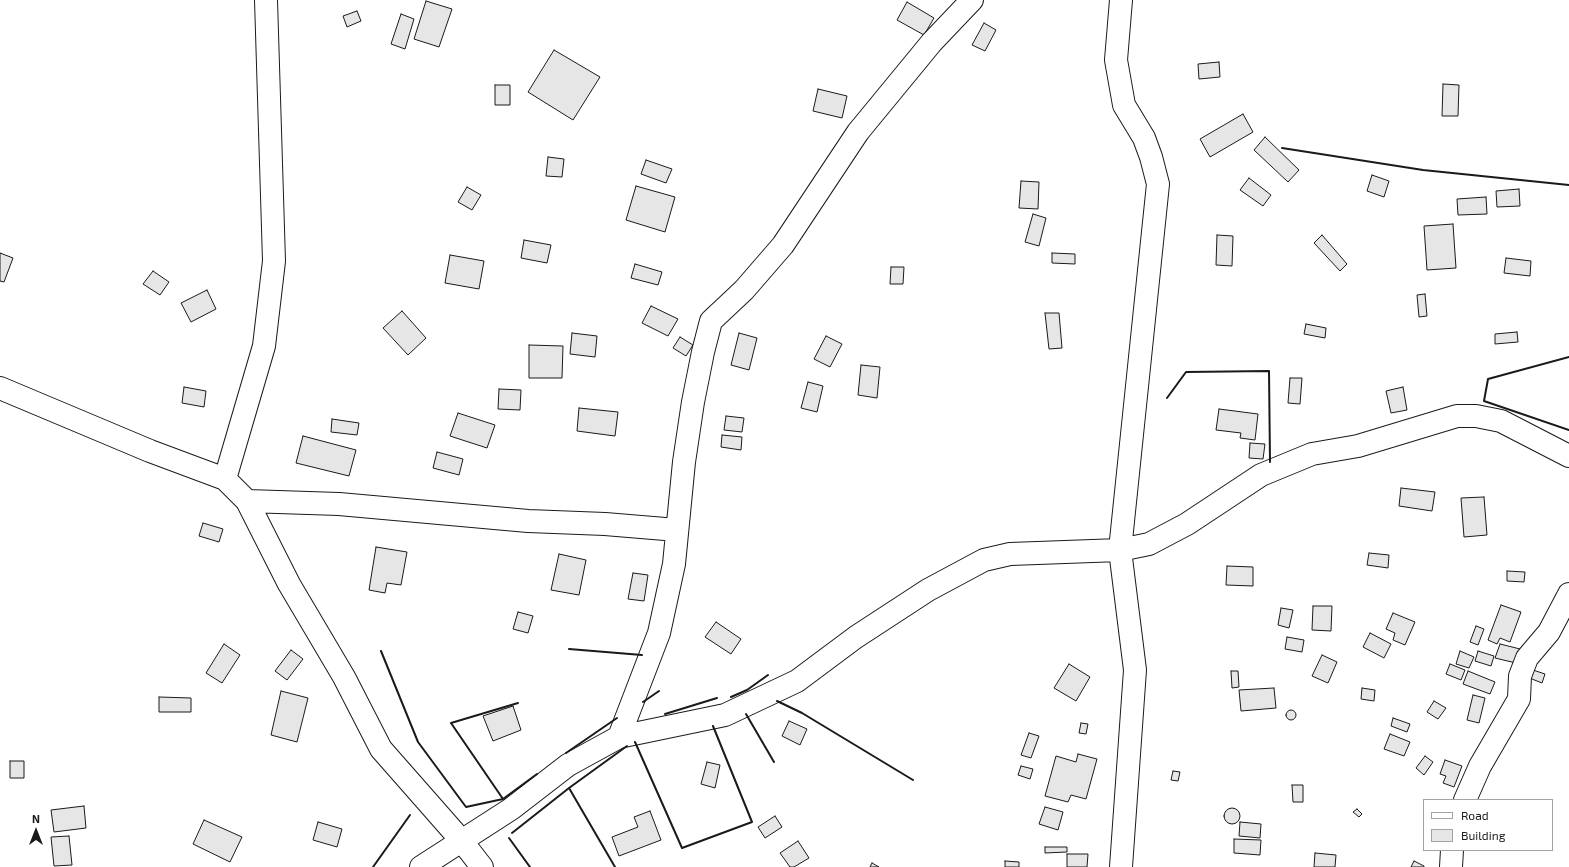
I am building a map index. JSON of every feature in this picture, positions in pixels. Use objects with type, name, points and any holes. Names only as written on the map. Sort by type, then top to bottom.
[{"type":"street","points":[[225,479],[264,346],[274,261],[266,0]]},
{"type":"street","points":[[619,737],[659,633],[674,564],[684,462],[692,409],[703,352],[711,321],[744,290],[783,245],[858,132],[932,42],[972,0]]},
{"type":"street","points":[[1121,0],[1116,60],[1124,105],[1144,138],[1158,184],[1120,550],[1135,670],[1121,867]]},
{"type":"street","points":[[0,388],[150,451],[225,479],[247,501],[289,584],[344,677],[381,749],[461,840],[482,867]]},
{"type":"street","points":[[421,867],[510,809],[568,765],[619,737],[725,715],[797,681],[856,637],[928,590],[984,560],[1010,554],[1120,550],[1149,544],[1187,524],[1261,475],[1312,454],[1358,446],[1457,416],[1476,416],[1500,421],[1569,456]]},
{"type":"street","points":[[247,501],[339,504],[528,521],[605,524],[677,530]]},
{"type":"street","points":[[1464,799],[1480,766],[1519,699],[1520,676],[1527,658],[1549,632],[1569,594]]},
{"type":"street","points":[[1451,867],[1452,851]]},
{"type":"building","points":[[426,1],[452,9],[439,47],[414,39]]},
{"type":"building","points":[[907,2],[934,18],[924,35],[897,20]]},
{"type":"building","points":[[357,11],[361,21],[347,27],[343,16]]},
{"type":"building","points":[[401,14],[414,19],[405,49],[391,44]]},
{"type":"building","points":[[984,23],[996,30],[985,51],[972,45]]},
{"type":"building","points":[[554,50],[600,77],[573,120],[528,92]]},
{"type":"building","points":[[1219,62],[1220,77],[1199,79],[1198,64]]},
{"type":"building","points":[[1443,84],[1459,85],[1458,116],[1442,116]]},
{"type":"building","points":[[495,85],[510,85],[510,105],[495,105]]},
{"type":"building","points":[[818,89],[847,96],[842,118],[813,111]]},
{"type":"building","points":[[1243,114],[1253,132],[1210,157],[1200,139]]},
{"type":"building","points":[[1265,137],[1299,170],[1288,182],[1254,150]]},
{"type":"building","points":[[548,157],[564,159],[562,177],[546,176]]},
{"type":"building","points":[[646,160],[672,169],[666,183],[641,174]]},
{"type":"building","points":[[1372,175],[1389,181],[1384,197],[1367,191]]},
{"type":"building","points":[[1249,178],[1271,195],[1263,206],[1240,190]]},
{"type":"building","points":[[1021,181],[1039,182],[1038,209],[1019,208]]},
{"type":"building","points":[[636,186],[675,197],[665,232],[626,220]]},
{"type":"building","points":[[467,187],[481,195],[472,210],[458,202]]},
{"type":"building","points":[[1519,189],[1520,206],[1497,207],[1496,191]]},
{"type":"building","points":[[1486,197],[1487,214],[1458,215],[1457,199]]},
{"type":"building","points":[[1033,214],[1046,218],[1039,246],[1025,242]]},
{"type":"building","points":[[1453,224],[1456,268],[1427,270],[1424,226]]},
{"type":"building","points":[[1217,235],[1233,236],[1232,266],[1216,265]]},
{"type":"building","points":[[1322,235],[1347,264],[1340,271],[1314,243]]},
{"type":"building","points":[[524,240],[551,245],[547,263],[521,258]]},
{"type":"building","points":[[0,253],[13,258],[4,282],[0,281]]},
{"type":"building","points":[[1052,253],[1075,254],[1075,264],[1052,263]]},
{"type":"building","points":[[450,255],[484,261],[479,289],[445,283]]},
{"type":"building","points":[[1506,258],[1531,261],[1530,276],[1504,273]]},
{"type":"building","points":[[635,264],[662,272],[658,285],[631,278]]},
{"type":"building","points":[[891,267],[904,267],[903,284],[890,284]]},
{"type":"building","points":[[153,271],[169,282],[160,295],[143,284]]},
{"type":"building","points":[[207,290],[216,309],[191,322],[181,303]]},
{"type":"building","points":[[1425,294],[1427,316],[1419,317],[1417,295]]},
{"type":"building","points":[[651,306],[678,319],[668,336],[642,323]]},
{"type":"building","points":[[402,311],[426,338],[408,355],[383,328]]},
{"type":"building","points":[[1045,313],[1059,313],[1062,348],[1049,349]]},
{"type":"building","points":[[1306,324],[1326,328],[1325,338],[1304,334]]},
{"type":"building","points":[[1517,332],[1518,342],[1495,344],[1495,334]]},
{"type":"building","points":[[572,333],[597,336],[595,357],[570,354]]},
{"type":"building","points":[[739,333],[757,338],[749,370],[731,365]]},
{"type":"building","points":[[826,336],[842,344],[830,367],[814,359]]},
{"type":"building","points":[[680,337],[693,345],[686,356],[673,348]]},
{"type":"building","points":[[529,345],[563,346],[562,378],[529,378]]},
{"type":"building","points":[[861,365],[880,367],[877,398],[858,395]]},
{"type":"building","points":[[1290,378],[1302,378],[1300,404],[1288,403]]},
{"type":"building","points":[[808,382],[823,386],[817,412],[801,408]]},
{"type":"building","points":[[184,387],[206,391],[204,407],[182,403]]},
{"type":"building","points":[[1403,387],[1407,410],[1391,413],[1386,391]]},
{"type":"building","points":[[499,389],[521,390],[520,410],[498,409]]},
{"type":"building","points":[[579,408],[618,412],[615,436],[577,431]]},
{"type":"building","points":[[1219,409],[1258,414],[1255,440],[1240,438],[1241,433],[1216,430]]},
{"type":"building","points":[[458,413],[495,425],[487,448],[450,436]]},
{"type":"building","points":[[726,416],[744,418],[742,432],[724,430]]},
{"type":"building","points":[[332,419],[359,423],[357,435],[331,432]]},
{"type":"building","points":[[722,435],[742,437],[741,450],[721,447]]},
{"type":"building","points":[[303,436],[356,450],[349,476],[296,463]]},
{"type":"building","points":[[1250,443],[1265,444],[1263,459],[1249,458]]},
{"type":"building","points":[[437,452],[463,459],[459,475],[433,468]]},
{"type":"building","points":[[1401,488],[1435,492],[1432,511],[1399,506]]},
{"type":"building","points":[[1484,497],[1487,535],[1464,537],[1461,498]]},
{"type":"building","points":[[203,523],[223,529],[219,542],[199,536]]},
{"type":"building","points":[[376,547],[407,552],[401,585],[387,583],[385,593],[369,590]]},
{"type":"building","points":[[1369,553],[1389,555],[1388,568],[1367,565]]},
{"type":"building","points":[[559,554],[586,560],[579,595],[551,590]]},
{"type":"building","points":[[1227,566],[1253,567],[1253,586],[1226,585]]},
{"type":"building","points":[[1507,571],[1525,572],[1524,582],[1507,581]]},
{"type":"building","points":[[633,573],[648,575],[644,601],[628,599]]},
{"type":"building","points":[[1501,605],[1521,612],[1510,642],[1500,638],[1497,644],[1488,640]]},
{"type":"building","points":[[1313,606],[1332,606],[1331,631],[1312,630]]},
{"type":"building","points":[[1281,608],[1293,610],[1289,628],[1278,625]]},
{"type":"building","points":[[518,612],[533,616],[528,633],[513,629]]},
{"type":"building","points":[[1393,613],[1415,622],[1405,645],[1393,640],[1395,633],[1386,629]]},
{"type":"building","points":[[716,622],[741,639],[731,654],[705,637]]},
{"type":"building","points":[[1476,626],[1484,629],[1478,645],[1470,642]]},
{"type":"building","points":[[1370,633],[1391,644],[1384,658],[1363,647]]},
{"type":"building","points":[[1287,637],[1304,640],[1302,652],[1285,649]]},
{"type":"building","points":[[224,644],[240,655],[222,683],[206,673]]},
{"type":"building","points":[[1500,644],[1520,649],[1516,663],[1495,658]]},
{"type":"building","points":[[291,650],[303,659],[287,680],[275,671]]},
{"type":"building","points":[[1460,651],[1474,657],[1469,668],[1456,664]]},
{"type":"building","points":[[1478,651],[1494,656],[1491,666],[1475,661]]},
{"type":"building","points":[[1322,655],[1337,662],[1328,683],[1312,676]]},
{"type":"building","points":[[1069,664],[1090,677],[1076,701],[1054,688]]},
{"type":"building","points":[[1450,664],[1465,670],[1461,680],[1446,674]]},
{"type":"building","points":[[1530,669],[1545,674],[1542,683],[1527,677]]},
{"type":"building","points":[[1231,671],[1238,671],[1239,687],[1232,688]]},
{"type":"building","points":[[1468,671],[1495,682],[1490,694],[1463,684]]},
{"type":"building","points":[[1274,688],[1276,708],[1241,711],[1239,690]]},
{"type":"building","points":[[1362,688],[1375,690],[1374,701],[1361,699]]},
{"type":"building","points":[[281,691],[308,698],[297,742],[271,735]]},
{"type":"building","points":[[1473,695],[1485,698],[1479,723],[1467,720]]},
{"type":"building","points":[[159,697],[191,698],[191,712],[159,712]]},
{"type":"building","points":[[1434,701],[1446,708],[1438,719],[1427,712]]},
{"type":"building","points":[[513,706],[521,730],[493,741],[483,716]]},
{"type":"building","points":[[1291,710],[1296,715],[1291,720],[1286,715]]},
{"type":"building","points":[[1393,718],[1410,724],[1407,732],[1391,726]]},
{"type":"building","points":[[789,721],[807,729],[800,745],[782,736]]},
{"type":"building","points":[[1081,723],[1088,724],[1086,734],[1079,733]]},
{"type":"building","points":[[1029,733],[1039,736],[1031,758],[1021,755]]},
{"type":"building","points":[[1390,734],[1410,742],[1404,756],[1384,749]]},
{"type":"building","points":[[1078,754],[1097,759],[1086,799],[1071,795],[1068,802],[1045,796],[1056,756],[1076,762]]},
{"type":"building","points":[[1425,756],[1433,762],[1424,775],[1416,768]]},
{"type":"building","points":[[1445,760],[1462,766],[1454,787],[1443,783],[1446,776],[1440,774]]},
{"type":"building","points":[[10,761],[24,761],[24,778],[10,778]]},
{"type":"building","points":[[707,762],[720,765],[715,788],[701,784]]},
{"type":"building","points":[[1021,766],[1033,769],[1030,779],[1018,775]]},
{"type":"building","points":[[1173,771],[1180,772],[1178,781],[1171,780]]},
{"type":"building","points":[[1292,785],[1303,785],[1303,802],[1293,802]]},
{"type":"building","points":[[84,806],[86,828],[54,832],[51,810]]},
{"type":"building","points":[[1045,807],[1063,812],[1058,830],[1039,824]]},
{"type":"building","points":[[1232,808],[1239,813],[1240,816],[1235,823],[1232,824],[1225,819],[1224,816],[1229,809]]},
{"type":"building","points":[[1357,809],[1362,814],[1359,817],[1353,812]]},
{"type":"building","points":[[650,811],[661,840],[619,856],[612,837],[638,827],[634,817]]},
{"type":"building","points":[[775,816],[782,827],[765,838],[758,827]]},
{"type":"building","points":[[204,820],[242,837],[230,862],[193,844]]},
{"type":"building","points":[[318,822],[342,829],[337,847],[313,840]]},
{"type":"building","points":[[1240,822],[1261,824],[1260,838],[1239,836]]},
{"type":"building","points":[[69,836],[72,865],[54,866],[51,837]]},
{"type":"building","points":[[1234,839],[1261,840],[1260,855],[1234,853]]},
{"type":"building","points":[[798,841],[809,858],[794,867],[790,867],[780,853]]},
{"type":"building","points":[[1045,847],[1067,847],[1067,852],[1045,853]]},
{"type":"building","points":[[1315,853],[1336,855],[1335,867],[1314,867]]},
{"type":"building","points":[[1067,854],[1088,854],[1087,867],[1067,867]]},
{"type":"building","points":[[1005,861],[1019,862],[1019,867],[1005,867]]},
{"type":"building","points":[[1414,861],[1424,866],[1424,867],[1411,867]]},
{"type":"building","points":[[872,863],[879,867],[870,867]]},
{"type":"wall","points":[[1282,148],[1423,170],[1569,185]]},
{"type":"wall","points":[[1569,357],[1488,379],[1484,401],[1569,430]]},
{"type":"wall","points":[[1167,398],[1186,372],[1269,371],[1270,462]]},
{"type":"wall","points":[[569,649],[642,655]]},
{"type":"wall","points":[[381,651],[418,742],[466,807],[503,799],[537,774]]},
{"type":"wall","points":[[731,697],[747,690],[768,675]]},
{"type":"wall","points":[[643,702],[659,691]]},
{"type":"wall","points":[[665,714],[717,698]]},
{"type":"wall","points":[[777,701],[802,713],[913,780]]},
{"type":"wall","points":[[503,799],[451,723],[518,703]]},
{"type":"wall","points":[[746,714],[774,762]]},
{"type":"wall","points":[[566,753],[617,718]]},
{"type":"wall","points":[[635,742],[682,848],[752,822],[713,726]]},
{"type":"wall","points":[[512,833],[569,788],[627,746]]},
{"type":"wall","points":[[569,788],[615,867]]},
{"type":"wall","points":[[373,867],[410,815]]},
{"type":"wall","points":[[509,838],[530,867]]}]
